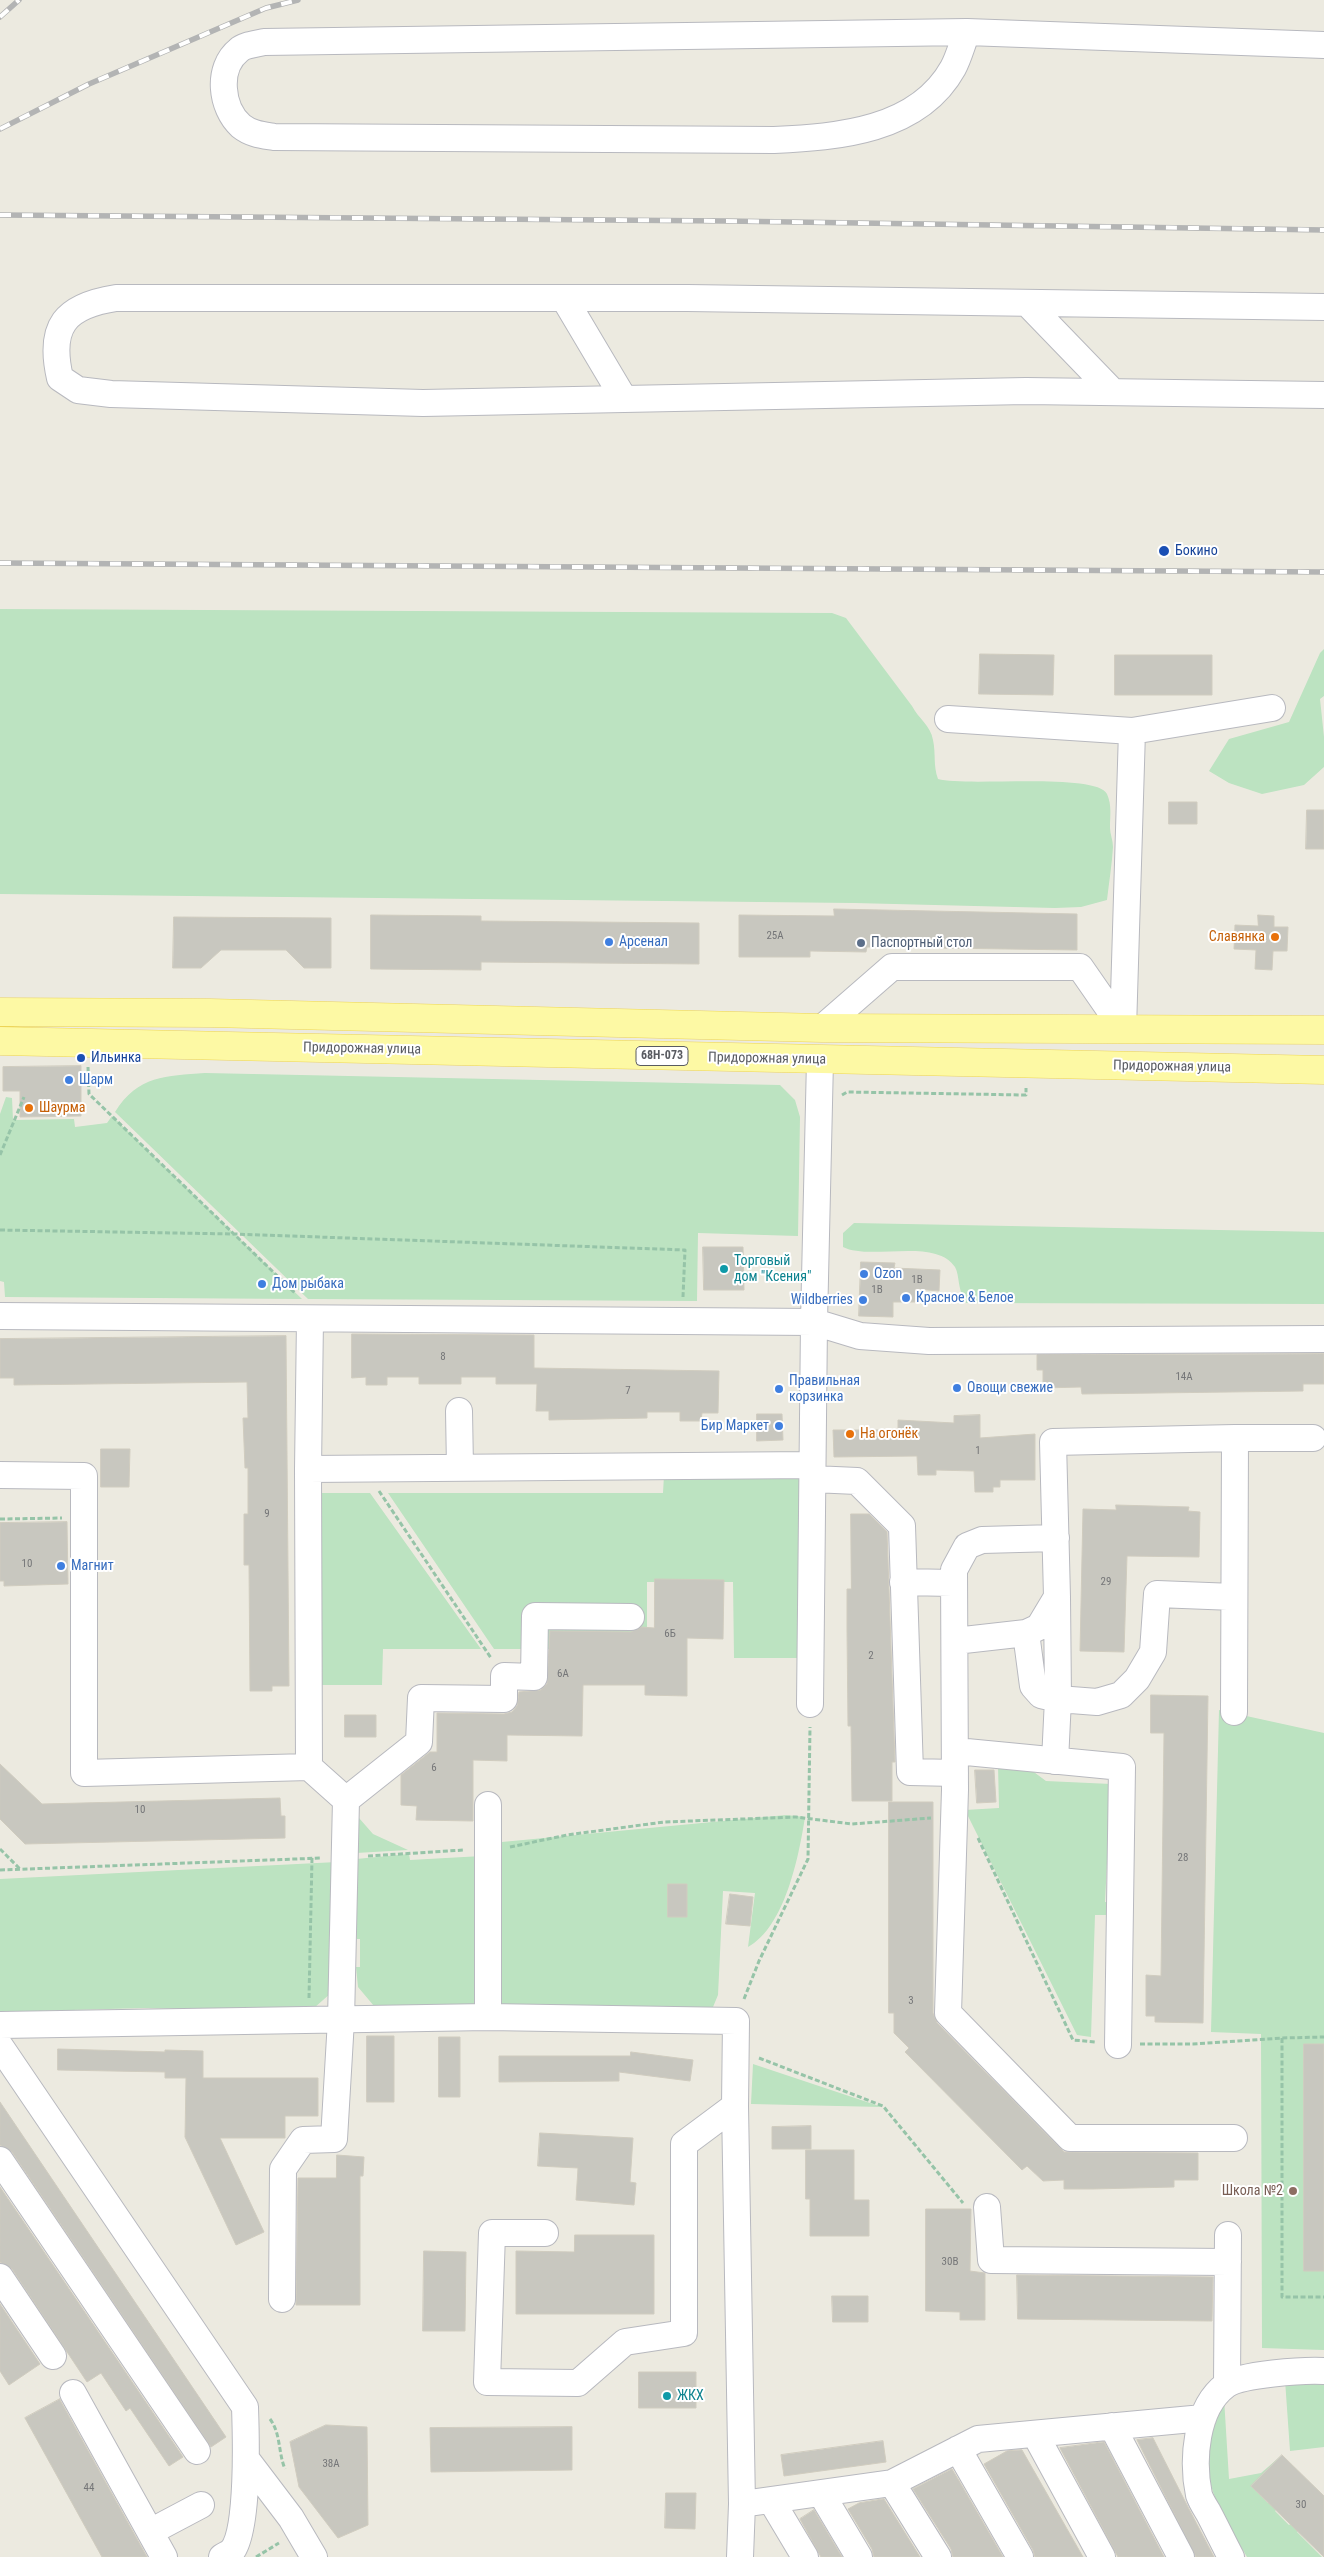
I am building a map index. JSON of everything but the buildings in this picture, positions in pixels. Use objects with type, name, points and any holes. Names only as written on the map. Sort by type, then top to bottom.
[{"type":"main road","points":[[0,1012],[210,1013],[822,1028],[1324,1030]]},
{"type":"main road","name":"Придорожная улица","points":[[0,1041],[1324,1070]]},
{"type":"street","points":[[966,32],[953,68],[934,92],[906,116],[863,130],[822,138],[774,140],[274,138],[252,133],[241,125],[228,108],[224,82],[227,63],[240,48],[264,42],[966,32],[1324,45]]},
{"type":"street","points":[[1324,307],[564,298],[116,298],[91,302],[76,309],[64,323],[56,340],[56,361],[60,378],[78,390],[111,394],[423,403],[1026,391],[1324,395]]},
{"type":"street","points":[[564,298],[624,399]]},
{"type":"street","points":[[1027,303],[1112,392]]},
{"type":"street","points":[[948,719],[1132,731],[1272,708]]},
{"type":"street","points":[[1123,1029],[1132,731]]},
{"type":"street","points":[[822,1028],[892,967],[1080,967],[1123,1029]]},
{"type":"street","points":[[810,1704],[814,1322],[820,1060]]},
{"type":"street","points":[[0,1316],[814,1322],[860,1336],[929,1341],[1324,1339]]},
{"type":"street","points":[[309,1767],[308,1468],[310,1319]]},
{"type":"street","points":[[459,1411],[460,1468]]},
{"type":"street","points":[[1234,1712],[1235,1438]]},
{"type":"street","points":[[1055,1761],[1058,1699],[1053,1442],[1313,1438]]},
{"type":"street","points":[[308,1468],[812,1472],[857,1481],[902,1526],[910,1772],[956,1762],[1055,1761],[1122,1767],[1118,2045]]},
{"type":"street","points":[[0,1475],[84,1476],[84,1773],[309,1767],[346,1800],[341,2020],[334,2139],[303,2140],[283,2169],[282,2299]]},
{"type":"street","points":[[1056,1538],[982,1540],[967,1546],[954,1570],[952,1583],[955,1640],[956,1762],[948,2013],[1070,2138],[1234,2138]]},
{"type":"street","points":[[904,1582],[952,1583]]},
{"type":"street","points":[[1026,1633],[1033,1686],[1041,1695],[1058,1699],[1097,1702],[1121,1695],[1138,1680],[1153,1652],[1157,1594],[1234,1597]]},
{"type":"street","points":[[955,1640],[1026,1633],[1039,1627],[1056,1597]]},
{"type":"street","points":[[346,1800],[419,1742],[421,1698],[504,1699],[504,1676],[534,1677],[535,1616],[631,1617]]},
{"type":"street","points":[[488,1805],[488,2017]]},
{"type":"street","points":[[0,2025],[488,2017],[736,2021],[735,2106],[742,2504],[740,2557]]},
{"type":"street","points":[[0,2046],[245,2406],[247,2460],[240,2534],[232,2551],[222,2557]]},
{"type":"street","points":[[545,2233],[492,2233],[488,2382],[578,2383],[625,2342],[684,2332],[684,2144],[735,2106]]},
{"type":"street","points":[[0,2160],[197,2451]]},
{"type":"street","points":[[975,2206],[991,2260],[1228,2262]]},
{"type":"street","points":[[1227,2384],[1228,2234]]},
{"type":"street","points":[[0,2277],[53,2356]]},
{"type":"street","points":[[1231,2557],[1200,2498],[1197,2444],[1203,2418],[1211,2399],[1227,2384],[1260,2376],[1308,2370],[1324,2371]]},
{"type":"street","points":[[73,2393],[164,2557]]},
{"type":"street","points":[[742,2504],[892,2483],[978,2439],[1203,2418]]},
{"type":"street","points":[[1112,2426],[1181,2557]]},
{"type":"street","points":[[1035,2434],[1102,2557]]},
{"type":"street","points":[[958,2449],[1020,2557]]},
{"type":"street","points":[[247,2460],[291,2518],[314,2557]]},
{"type":"street","points":[[892,2483],[938,2557]]},
{"type":"street","points":[[821,2493],[859,2557]]},
{"type":"street","points":[[771,2500],[805,2557]]},
{"type":"street","points":[[150,2532],[201,2505]]},
{"type":"path","points":[[835,1100],[846,1092],[1026,1095],[1026,1064]]},
{"type":"path","points":[[89,1094],[305,1303],[310,1319]]},
{"type":"path","points":[[0,1155],[24,1097]]},
{"type":"path","points":[[0,1230],[234,1234],[685,1250],[683,1297]]},
{"type":"path","points":[[363,1468],[504,1676]]},
{"type":"path","points":[[0,1519],[84,1518]]},
{"type":"path","points":[[736,2021],[759,1961],[808,1859],[810,1704]]},
{"type":"path","points":[[976,1835],[1073,2040],[1118,2045],[1193,2044],[1324,2037]]},
{"type":"path","points":[[0,1849],[20,1869]]},
{"type":"path","points":[[309,2021],[312,1858]]},
{"type":"path","points":[[1282,2038],[1282,2297],[1324,2297]]},
{"type":"path","points":[[736,2049],[883,2106],[975,2206]]},
{"type":"green space","points":[[0,609],[832,613],[846,618],[927,726],[932,735],[938,779],[975,782],[1029,781],[1080,784],[1098,787],[1107,794],[1110,806],[1110,830],[1113,847],[1107,900],[1081,907],[1055,908],[854,903],[0,894]]},
{"type":"green space","points":[[1324,649],[1324,696],[1320,699],[1324,737],[1324,767],[1304,785],[1262,794],[1229,783],[1209,771],[1229,739],[1289,722],[1320,653]]},
{"type":"green space","points":[[205,1073],[780,1085],[795,1100],[800,1117],[798,1236],[698,1233],[697,1301],[308,1299],[115,1112],[133,1091],[143,1084],[165,1077]]},
{"type":"green space","points":[[6,1097],[12,1098],[13,1120],[74,1119],[75,1127],[107,1123],[112,1116],[302,1299],[5,1297],[4,1282],[0,1281],[0,1114]]},
{"type":"green space","points":[[854,1223],[1324,1232],[1324,1304],[966,1303],[961,1293],[955,1267],[946,1258],[933,1253],[918,1251],[869,1252],[855,1251],[843,1247],[843,1233]]},
{"type":"green space","points":[[664,1475],[801,1476],[801,1658],[734,1658],[733,1582],[647,1582],[647,1649],[494,1649],[388,1493],[663,1493]]},
{"type":"green space","points":[[318,1493],[370,1493],[481,1649],[383,1649],[382,1685],[318,1685]]},
{"type":"green space","name":"Школа №2","points":[[1219,1710],[1324,1733],[1324,2350],[1262,2348],[1261,2034],[1211,2032]]},
{"type":"green space","points":[[1023,1764],[1046,1781],[1111,1784],[1105,1902],[1117,1903],[1117,1915],[1095,1915],[1091,2037],[1077,2035],[965,1810],[999,1808],[998,1765]]},
{"type":"green space","points":[[786,1815],[805,1817],[794,1870],[781,1907],[772,1924],[761,1937],[748,1947],[755,1893],[723,1891],[718,1995],[713,2007],[500,2010],[502,1842]]},
{"type":"green space","points":[[359,1818],[373,1834],[408,1850],[356,1853],[356,1819]]},
{"type":"green space","points":[[409,1854],[410,1860],[482,1856],[482,2007],[374,2006],[358,1987],[356,1967],[360,1967],[360,1939],[357,1939],[356,1859]]},
{"type":"green space","points":[[337,1862],[331,1993],[314,2008],[304,2011],[144,2008],[0,2012],[0,1879]]},
{"type":"green space","points":[[753,2064],[882,2107],[751,2104]]},
{"type":"green space","points":[[1324,2377],[1324,2447],[1290,2451],[1285,2380]]},
{"type":"green space","points":[[1224,2398],[1229,2479],[1261,2473],[1282,2455],[1251,2486],[1268,2503],[1272,2499],[1279,2507],[1275,2511],[1289,2525],[1294,2521],[1301,2528],[1297,2532],[1322,2557],[1247,2557],[1216,2500],[1208,2471],[1209,2432]]},
{"type":"railway","points":[[0,17],[19,0]]},
{"type":"railway","points":[[0,129],[89,84],[266,8],[298,0]]},
{"type":"railway","points":[[0,215],[726,221],[1324,230]]},
{"type":"railway","points":[[0,563],[1324,572]]},
{"type":"place","name":"Бокино","points":[[1164,551]]},
{"type":"place","name":"Славянка","points":[[1275,937]]},
{"type":"place","name":"Арсенал","points":[[609,942]]},
{"type":"place","name":"Паспортный стол","points":[[861,943]]},
{"type":"place","name":"Ильинка","points":[[81,1058]]},
{"type":"place","name":"Шарм","points":[[69,1080]]},
{"type":"place","name":"Шаурма","points":[[29,1108]]},
{"type":"place","name":"Торговый дом \"Ксения\"","points":[[724,1269]]},
{"type":"place","name":"Ozon","points":[[864,1274]]},
{"type":"place","name":"Дом рыбака","points":[[262,1284]]},
{"type":"place","name":"Красное & Белое","points":[[906,1298]]},
{"type":"place","name":"Wildberries","points":[[863,1300]]},
{"type":"place","name":"Овощи свежие","points":[[957,1388]]},
{"type":"place","name":"Правильная корзинка","points":[[779,1389]]},
{"type":"place","name":"Бир Маркет","points":[[779,1426]]},
{"type":"place","name":"На огонёк","points":[[850,1434]]},
{"type":"place","name":"Магнит","points":[[61,1566]]},
{"type":"place","name":"Школа №2","points":[[1293,2191]]},
{"type":"place","name":"ЖКХ","points":[[667,2396]]}]
